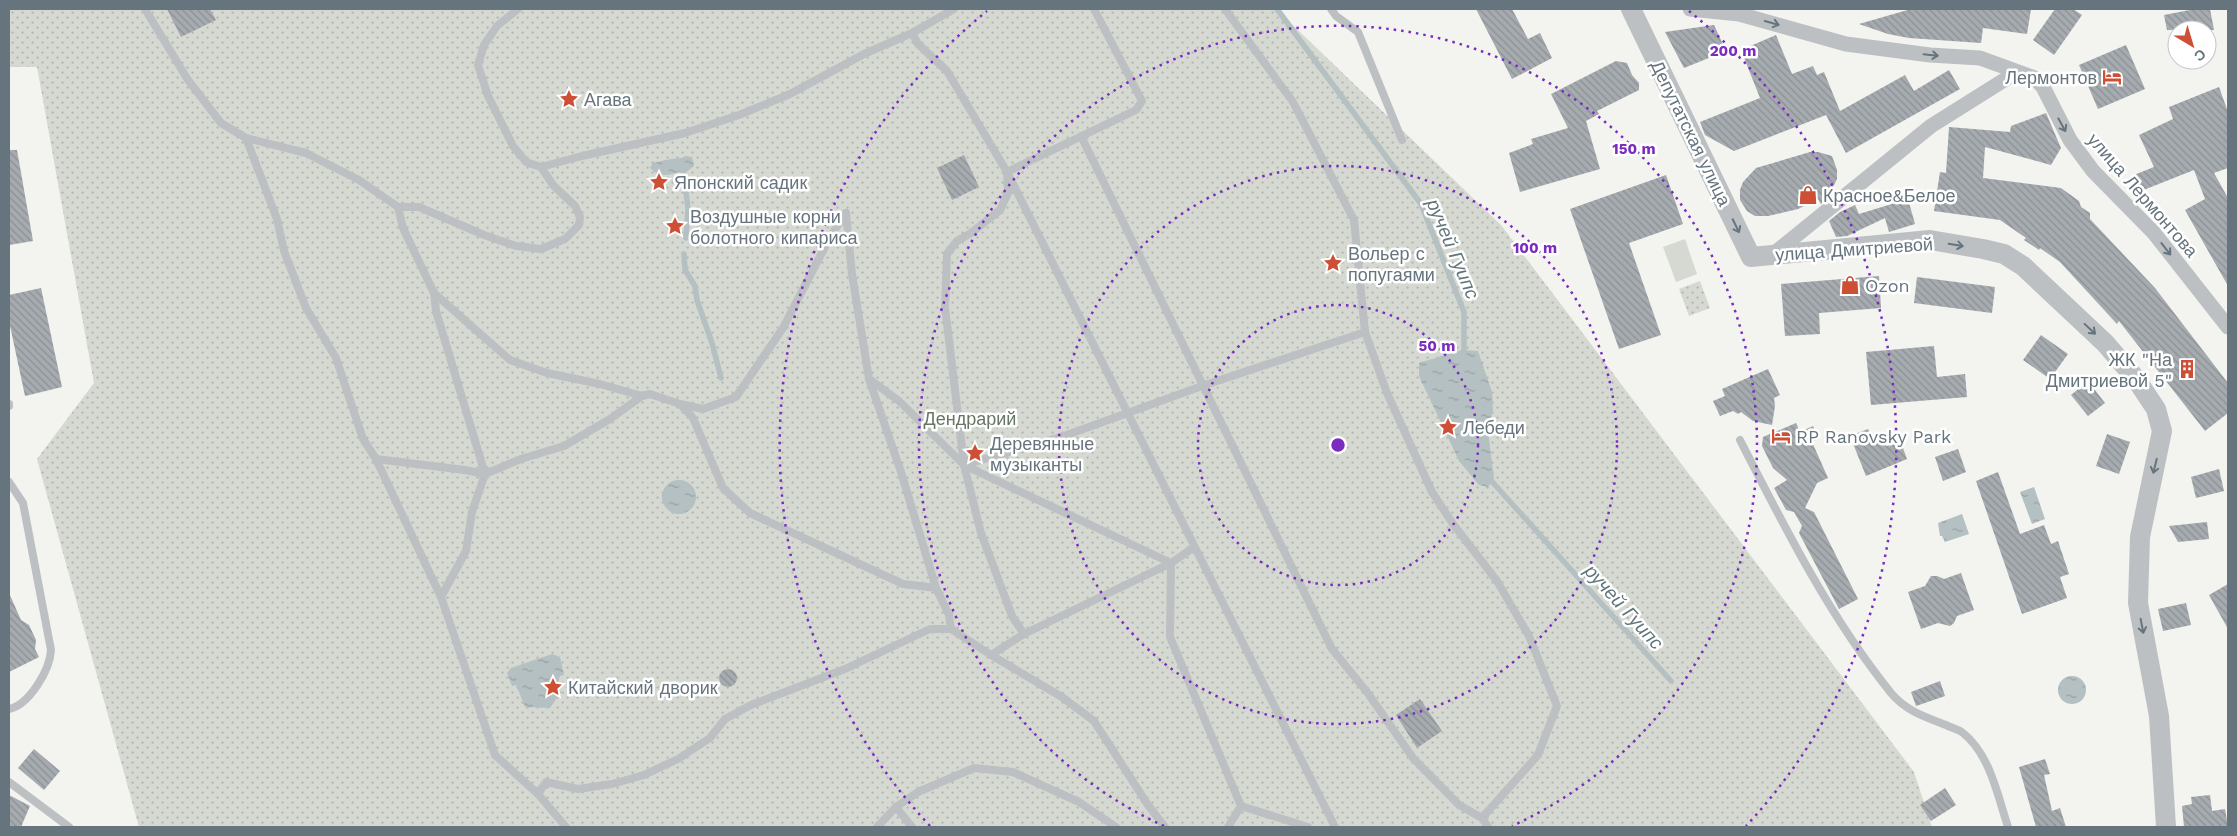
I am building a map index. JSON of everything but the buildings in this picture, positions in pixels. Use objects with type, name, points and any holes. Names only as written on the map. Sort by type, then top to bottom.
[{"type":"street","name":"Депутатская улица","points":[[1630,9],[1761,256]]},
{"type":"street","name":"улица Лермонтова","points":[[1690,9],[1739,14],[1846,44],[1930,55],[1980,58],[2035,78],[2043,87],[2070,140],[2094,171],[2154,233],[2228,327]]},
{"type":"street","points":[[1761,256],[1931,126],[2019,72]]},
{"type":"street","name":"улица Дмитриевой","points":[[1761,256],[1930,240],[2004,254],[2023,266],[2105,342],[2136,379],[2156,409],[2162,431],[2140,537],[2138,604],[2159,716],[2166,827]]},
{"type":"lane","points":[[145,9],[188,80],[221,123],[246,138],[306,153],[359,180],[398,207],[419,207],[484,235],[516,246],[541,249],[565,238],[579,224],[580,217],[576,206],[553,185],[541,168],[526,162],[513,146],[488,96],[478,65],[484,44],[497,26],[518,9]]},
{"type":"lane","points":[[541,168],[582,156],[685,133],[739,115],[790,94],[864,54],[912,34],[954,9]]},
{"type":"lane","points":[[1007,172],[1136,110],[1142,101],[1094,9]]},
{"type":"lane","points":[[1224,9],[1293,102],[1354,220],[1365,332],[1387,393],[1432,492],[1453,524],[1497,581],[1529,636],[1557,706],[1538,755],[1482,818]]},
{"type":"lane","points":[[1331,9],[1336,16],[1358,32],[1402,140]]},
{"type":"lane","points":[[912,34],[918,44],[947,71],[1007,172],[1334,827]]},
{"type":"lane","points":[[1082,136],[1202,386],[1332,649],[1367,692],[1413,758],[1459,805],[1482,818],[1488,827]]},
{"type":"lane","points":[[246,138],[276,219],[284,251],[306,308],[336,358],[363,439],[376,459],[441,597],[495,755],[538,794],[566,827]]},
{"type":"lane","points":[[1007,172],[1008,193],[1000,210],[971,233],[957,241],[947,254],[945,307],[964,465],[981,533],[1012,616],[1024,634]]},
{"type":"lane","points":[[398,207],[402,228],[434,293],[436,311],[485,474],[472,512],[466,550],[441,597]]},
{"type":"lane","points":[[376,459],[485,474],[521,459],[564,446],[610,419],[642,396],[650,394],[703,409],[736,397],[783,328],[830,237],[846,213],[852,274],[869,379],[901,472],[936,588],[949,615],[951,629]]},
{"type":"lane","points":[[434,293],[510,360],[547,373],[600,384],[642,396]]},
{"type":"lane","points":[[964,465],[1064,436],[1202,386],[1365,332]]},
{"type":"lane","points":[[869,379],[899,401],[933,432],[964,465],[1171,563]]},
{"type":"lane","points":[[680,404],[693,418],[723,488],[750,513],[903,584],[936,588]]},
{"type":"lane","points":[[1740,440],[1800,556],[1840,624],[1898,700],[1910,711],[1962,732],[1981,753],[2008,827]]},
{"type":"lane","points":[[9,482],[23,502],[51,650],[50,659],[29,698],[18,707],[9,709]]},
{"type":"lane","points":[[991,655],[1024,634],[1171,563],[1194,548]]},
{"type":"lane","points":[[1171,563],[1170,637],[1241,806],[1308,827]]},
{"type":"lane","points":[[538,794],[546,782],[578,789],[612,784],[644,775],[678,759],[710,738],[725,719],[751,705],[845,669],[930,629],[951,629],[1062,697],[1094,721],[1148,805],[1165,827]]},
{"type":"lane","points":[[877,827],[896,807],[918,792],[974,768],[1013,772],[1079,802],[1116,827]]},
{"type":"lane","points":[[9,782],[69,827]]},
{"type":"lane","points":[[1228,827],[1241,806]]},
{"type":"lane","points":[[896,807],[912,827]]},
{"type":"green space","name":"Дендрарий","points":[[9,9],[1276,9],[1501,225],[1914,772],[1932,827],[139,827],[37,459],[94,383],[37,67],[9,67]]},
{"type":"green space","points":[[1685,239],[1697,274],[1676,282],[1663,247]]},
{"type":"green space","points":[[1700,281],[1710,308],[1689,316],[1679,289]]},
{"type":"water","points":[[685,156],[692,157],[694,166],[684,174],[678,172],[663,175],[650,168],[653,163]]},
{"type":"water","points":[[1462,350],[1478,351],[1492,392],[1493,410],[1488,431],[1494,479],[1488,487],[1479,485],[1459,461],[1419,376],[1419,363]]},
{"type":"water","points":[[679,480],[686,481],[691,485],[695,490],[695,504],[691,509],[686,513],[679,514],[672,513],[667,509],[663,504],[662,497],[663,490],[667,485],[672,481]]},
{"type":"water","points":[[2034,487],[2045,519],[2032,524],[2020,492]]},
{"type":"water","points":[[1962,514],[1969,534],[1945,542],[1942,536],[1940,536],[1938,523]]},
{"type":"water","points":[[552,654],[560,657],[564,675],[560,676],[557,686],[561,692],[550,708],[525,707],[516,685],[512,686],[507,673],[511,668]]},
{"type":"water","points":[[2072,676],[2082,680],[2086,690],[2082,700],[2072,704],[2062,700],[2058,690],[2062,680]]},
{"type":"waterway","name":"ручей Гуипс","points":[[1277,9],[1421,204],[1464,312],[1464,356]]},
{"type":"waterway","points":[[684,174],[688,209],[686,238]]},
{"type":"waterway","points":[[684,254],[685,270],[695,286],[697,300],[712,343],[721,378]]},
{"type":"waterway","name":"ручей Гуипс","points":[[1487,476],[1671,681]]},
{"type":"place","name":"Лермонтов","points":[[2112,77]]},
{"type":"place","name":"Агава","points":[[569,99]]},
{"type":"place","name":"Японский садик","points":[[659,182]]},
{"type":"place","name":"Красное&Белое","points":[[1808,195]]},
{"type":"place","name":"Воздушные корни болотного кипариса","points":[[675,226]]},
{"type":"place","name":"Вольер с попугаями","points":[[1333,263]]},
{"type":"place","name":"Ozon","points":[[1850,285]]},
{"type":"place","name":"ЖК \"На Дмитриевой 5\"","points":[[2187,369]]},
{"type":"place","name":"Лебеди","points":[[1448,427]]},
{"type":"place","name":"RP Ranovsky Park","points":[[1781,436]]},
{"type":"place","name":"Деревянные музыканты","points":[[975,453]]},
{"type":"place","name":"Китайский дворик","points":[[553,687]]}]
